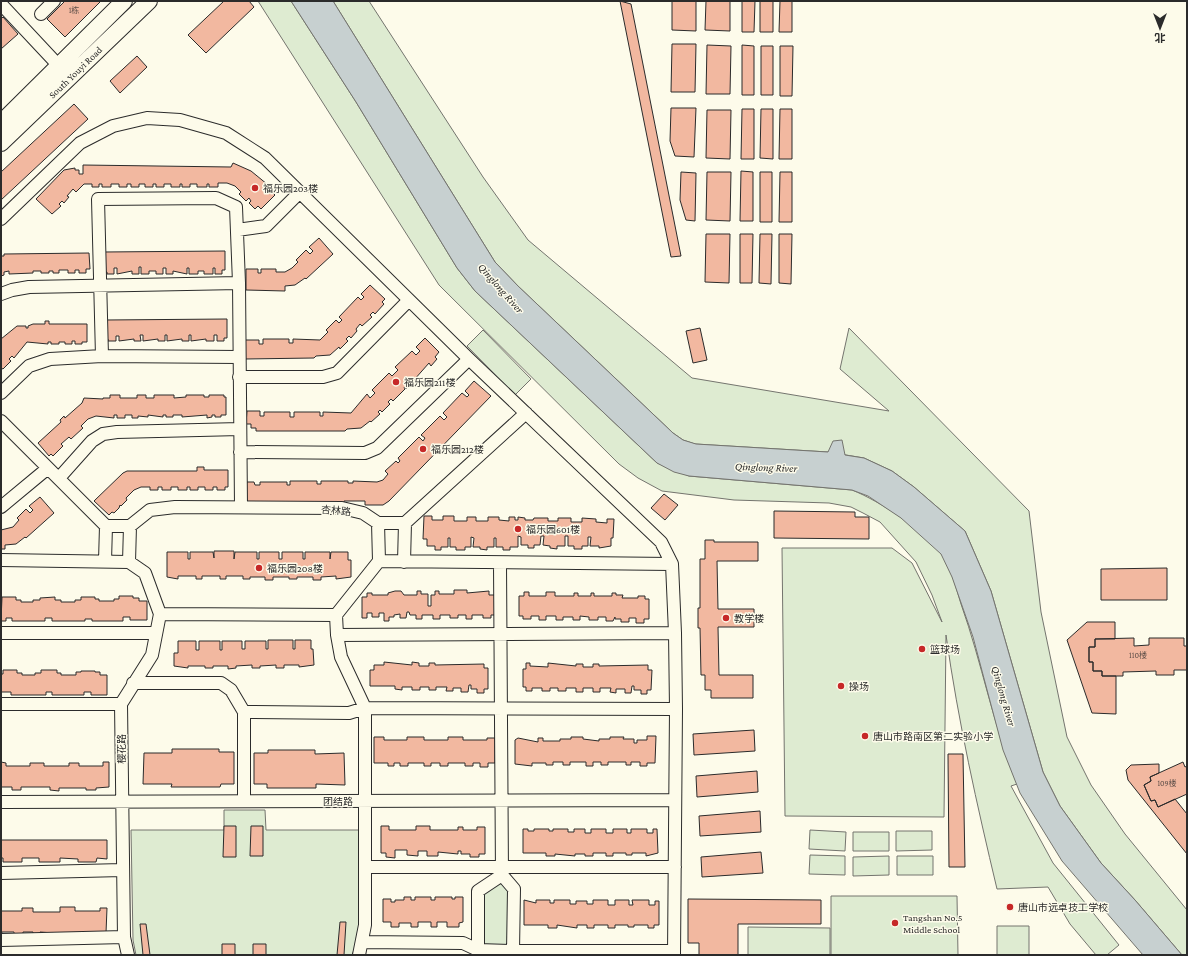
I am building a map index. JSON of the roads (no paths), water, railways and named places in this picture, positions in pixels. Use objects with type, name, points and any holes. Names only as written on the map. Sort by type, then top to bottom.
[{"type":"main road","name":"South Youyi Road","points":[[1,123],[124,1]]},
{"type":"main road","name":"South Youyi Road","points":[[1,143],[149,1]]},
{"type":"street","points":[[41,14],[54,1]]},
{"type":"street","points":[[1,4],[59,66]]},
{"type":"street","points":[[1,219],[80,143],[113,126],[147,118],[180,120],[226,133],[265,158],[469,359],[661,542],[672,564],[676,709],[674,953],[478,952],[463,943],[362,942]]},
{"type":"street","points":[[237,230],[266,226],[299,193]]},
{"type":"street","points":[[102,356],[98,199],[216,198],[236,207],[239,283],[240,507]]},
{"type":"street","points":[[1,294],[28,287],[239,283]]},
{"type":"street","points":[[239,377],[323,377],[337,374],[409,300]]},
{"type":"street","points":[[1,393],[29,366],[50,359],[102,356],[239,357]]},
{"type":"street","points":[[240,452],[366,453],[377,448],[469,359]]},
{"type":"street","points":[[359,955],[365,925],[365,708],[340,657],[336,615],[379,561],[378,523],[405,523],[526,413]]},
{"type":"street","points":[[1,421],[106,526],[130,526],[130,562]]},
{"type":"street","points":[[58,478],[92,441],[103,434],[117,432],[240,428]]},
{"type":"street","points":[[1,507],[48,468]]},
{"type":"street","name":"杏林路","points":[[130,526],[150,510],[174,507],[342,508],[363,513],[378,523]]},
{"type":"street","points":[[404,562],[405,523]]},
{"type":"street","points":[[105,561],[106,526]]},
{"type":"street","points":[[1,560],[130,562],[145,572],[160,614],[152,655],[121,704],[1,704]]},
{"type":"street","points":[[379,561],[500,564],[672,564]]},
{"type":"street","points":[[500,564],[502,871],[514,889],[513,951]]},
{"type":"street","points":[[160,614],[336,615]]},
{"type":"street","points":[[1,633],[156,633]]},
{"type":"street","points":[[337,635],[674,633]]},
{"type":"street","points":[[134,683],[221,683],[232,690],[244,712],[244,801]]},
{"type":"street","name":"樱花路","points":[[121,704],[122,870],[124,937],[128,955]]},
{"type":"street","points":[[244,712],[349,713],[365,708],[676,709]]},
{"type":"street","name":"团结路","points":[[1,802],[675,800]]},
{"type":"street","points":[[366,867],[502,871],[675,867]]},
{"type":"street","points":[[1,873],[122,870]]},
{"type":"street","points":[[478,952],[478,891],[502,871]]},
{"type":"street","points":[[1,940],[124,937]]},
{"type":"water","name":"Qinglong River","points":[[291,1],[333,1],[495,262],[518,286],[673,433],[683,440],[696,444],[828,452],[833,441],[842,440],[845,455],[864,458],[892,471],[914,487],[965,531],[991,591],[1043,772],[1060,806],[1101,863],[1182,955],[1143,955],[1062,861],[1020,793],[1003,750],[973,637],[952,577],[941,554],[901,518],[868,496],[852,490],[689,476],[674,472],[657,463],[475,291],[457,268],[356,102]]},
{"type":"place","name":"福乐园203楼","points":[[255,188]]},
{"type":"place","name":"福乐园211楼","points":[[396,382]]},
{"type":"place","name":"福乐园212楼","points":[[423,449]]},
{"type":"place","name":"福乐园601楼","points":[[518,529]]},
{"type":"place","name":"福乐园208楼","points":[[259,568]]},
{"type":"place","name":"教学楼","points":[[726,618]]},
{"type":"place","name":"篮球场","points":[[922,649]]},
{"type":"place","name":"操场","points":[[841,686]]},
{"type":"place","name":"唐山市路南区第二实验小学","points":[[865,736]]},
{"type":"place","name":"唐山市远卓技工学校","points":[[1010,907]]},
{"type":"place","name":"Tangshan No.5 Middle School","points":[[895,923]]}]
